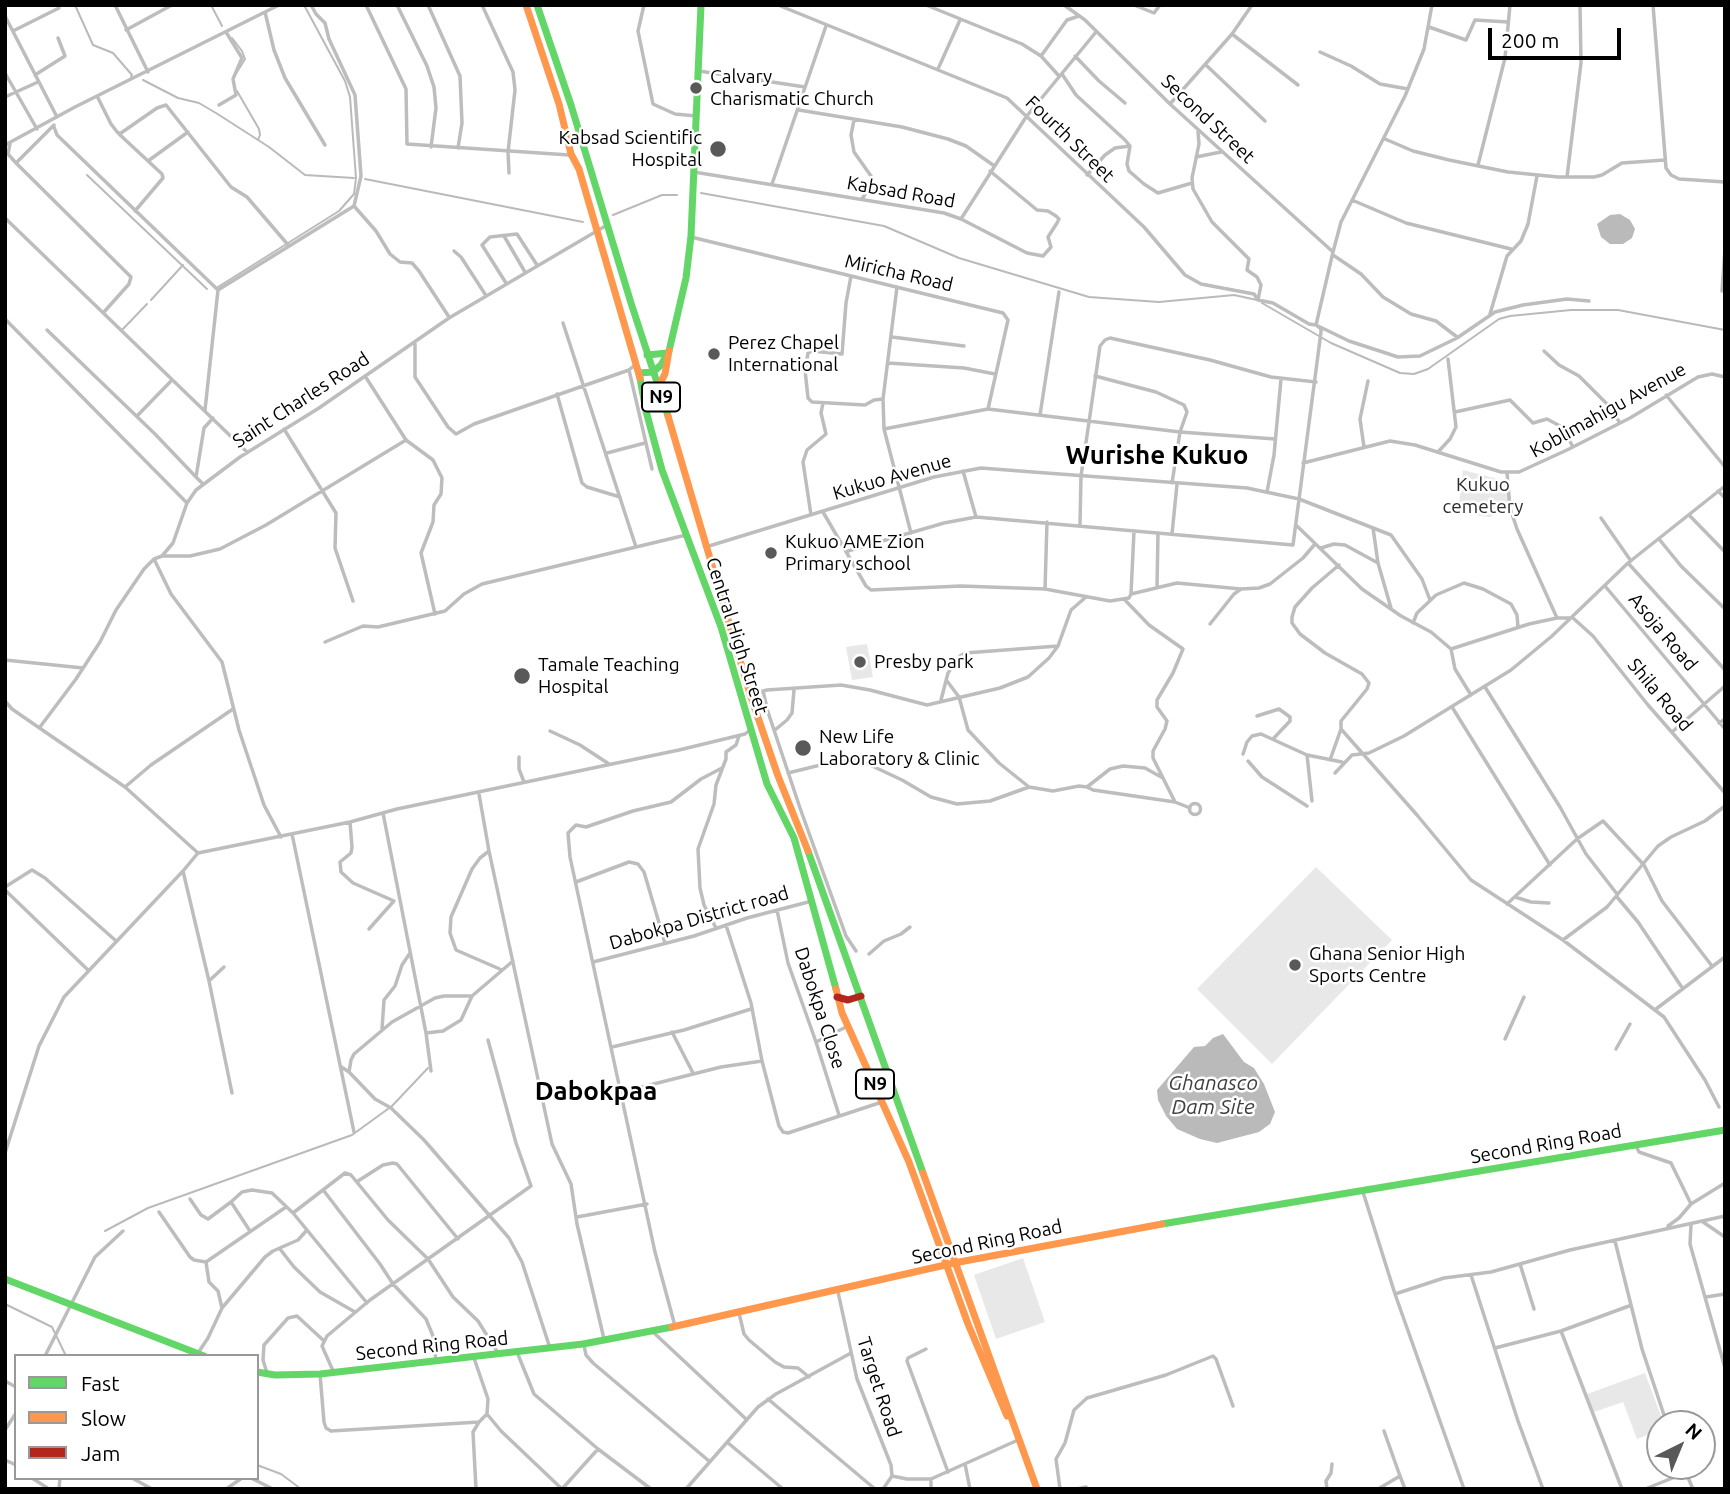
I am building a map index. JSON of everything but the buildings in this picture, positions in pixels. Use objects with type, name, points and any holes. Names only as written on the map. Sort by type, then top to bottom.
[{"type":"main road","name":"Central High Street","points":[[526,5],[559,104],[571,155],[579,169],[597,230],[637,369],[662,470],[721,626],[769,789],[794,838],[837,997],[950,1264]]},
{"type":"main road","name":"Central High Street","points":[[537,5],[572,105],[647,355],[684,464],[750,694],[783,790],[808,850],[861,996]]},
{"type":"main road","points":[[643,393],[659,389],[665,374],[686,278],[691,236],[701,5]]},
{"type":"main road","points":[[647,355],[668,352]]},
{"type":"main road","points":[[637,369],[653,372],[661,365],[668,352]]},
{"type":"main road","points":[[769,789],[783,790]]},
{"type":"main road","points":[[837,997],[848,1000],[861,996]]},
{"type":"main road","name":"N9","points":[[861,996],[981,1357],[1002,1408],[1013,1426],[1037,1489]]},
{"type":"main road","name":"Second Ring Road","points":[[259,1372],[334,1373],[583,1344],[838,1292],[950,1264],[1141,1227],[1725,1130]]},
{"type":"main road","points":[[5,1279],[198,1354]]},
{"type":"street","points":[[115,5],[148,72]]},
{"type":"street","points":[[126,30],[172,5]]},
{"type":"street","points":[[258,5],[271,28],[274,50],[285,78],[325,145]]},
{"type":"street","points":[[103,313],[129,284],[131,277],[16,163],[8,154],[8,144],[279,5]]},
{"type":"street","points":[[218,290],[354,206],[361,176],[355,95],[329,39],[325,23],[311,5]]},
{"type":"street","points":[[366,5],[406,89],[407,145],[571,155]]},
{"type":"street","points":[[397,5],[434,86],[436,108],[430,148]]},
{"type":"street","points":[[428,5],[460,76],[462,123],[458,148]]},
{"type":"street","points":[[482,5],[513,72],[515,90],[508,152],[509,173]]},
{"type":"street","points":[[644,5],[638,31],[653,104],[675,114],[696,116]]},
{"type":"street","name":"Fourth Street","points":[[778,5],[1006,98],[1144,227],[1185,275],[1201,284],[1254,294],[1258,300],[1273,303],[1309,324],[1398,357],[1429,353],[1457,338],[1490,314]]},
{"type":"street","points":[[926,5],[993,31],[1041,56],[1076,95],[1130,146]]},
{"type":"street","points":[[1134,5],[1154,13],[1160,5]]},
{"type":"street","points":[[1170,104],[1232,34],[1252,5]]},
{"type":"street","points":[[848,551],[976,517],[1080,524],[1292,545],[1297,526],[1303,463],[1316,382],[1321,329],[1316,325],[1341,222],[1408,89],[1424,50],[1432,5]]},
{"type":"street","points":[[1478,165],[1504,58],[1510,5]]},
{"type":"street","points":[[1566,178],[1581,63],[1580,5]]},
{"type":"street","points":[[1653,5],[1665,160],[1671,175],[1725,182]]},
{"type":"street","name":"Second Street","points":[[1067,6],[1198,130],[1333,254],[1361,274],[1383,297],[1411,314],[1436,321],[1457,338]]},
{"type":"street","points":[[13,31],[59,8]]},
{"type":"street","points":[[5,16],[55,118],[57,135],[218,290]]},
{"type":"street","points":[[1041,56],[1067,20],[1079,16]]},
{"type":"street","points":[[938,69],[960,20]]},
{"type":"street","points":[[1429,27],[1466,40],[1475,20],[1508,22]]},
{"type":"street","points":[[772,184],[826,26]]},
{"type":"street","points":[[219,105],[236,95],[233,79],[242,58],[226,32]]},
{"type":"street","name":"Kabsad Road","points":[[693,172],[862,199],[961,219],[1026,117],[1096,32]]},
{"type":"street","points":[[1232,34],[1298,85]]},
{"type":"street","points":[[35,75],[65,57],[66,53],[58,38]]},
{"type":"street","points":[[1320,52],[1351,65],[1380,84],[1408,89]]},
{"type":"street","points":[[1075,56],[1125,103]]},
{"type":"street","points":[[1206,65],[1265,121]]},
{"type":"street","points":[[699,71],[805,87]]},
{"type":"street","points":[[5,73],[37,129]]},
{"type":"street","points":[[5,97],[38,82]]},
{"type":"street","points":[[97,96],[105,115],[118,133],[162,174],[163,178],[135,211]]},
{"type":"street","points":[[118,133],[163,105],[169,108],[231,187],[247,197],[289,246]]},
{"type":"street","points":[[799,110],[902,127],[948,139],[966,146],[994,165]]},
{"type":"street","points":[[854,119],[850,135],[854,152],[871,176],[871,185],[862,199]]},
{"type":"street","points":[[16,163],[54,125]]},
{"type":"street","points":[[1198,130],[1199,144],[1193,189],[1212,222],[1249,259],[1247,270],[1257,277],[1261,285],[1258,300]]},
{"type":"street","points":[[148,161],[188,132]]},
{"type":"street","points":[[1385,139],[1413,151],[1537,176],[1594,177],[1622,163],[1665,160]]},
{"type":"street","points":[[1087,175],[1109,152],[1115,148],[1130,146]]},
{"type":"street","points":[[1130,146],[1127,164],[1129,171],[1155,192],[1192,183]]},
{"type":"street","points":[[1196,157],[1222,152]]},
{"type":"street","points":[[961,219],[1027,253],[1043,256],[1051,247],[1048,237],[1059,219],[1048,211],[1037,210],[990,171]]},
{"type":"street","points":[[1490,314],[1507,256],[1521,241],[1528,224],[1537,176]]},
{"type":"street","points":[[1352,200],[1406,223],[1511,249]]},
{"type":"street","points":[[354,206],[397,261],[414,264],[449,318]]},
{"type":"street","points":[[5,218],[247,452]]},
{"type":"street","name":"Saint Charles Road","points":[[162,556],[178,534],[187,503],[203,484],[449,318],[607,225]]},
{"type":"street","points":[[506,283],[482,245],[491,236],[518,235],[537,265]]},
{"type":"street","points":[[504,236],[525,272]]},
{"type":"street","name":"Miricha Road","points":[[691,236],[1006,315],[1008,320],[988,409]]},
{"type":"street","points":[[1722,291],[1725,249]]},
{"type":"street","points":[[454,251],[461,257],[486,295]]},
{"type":"street","points":[[851,276],[842,354],[812,351],[807,356],[805,370],[808,398],[812,402],[865,405],[883,399]]},
{"type":"street","points":[[897,286],[883,399],[884,429],[911,533]]},
{"type":"street","points":[[205,410],[218,290]]},
{"type":"street","points":[[1040,415],[1059,292]]},
{"type":"street","points":[[1490,314],[1523,305],[1567,299],[1589,301]]},
{"type":"street","points":[[5,319],[187,503]]},
{"type":"street","points":[[563,323],[585,384],[636,548]]},
{"type":"street","points":[[47,330],[203,484]]},
{"type":"street","points":[[892,337],[964,346]]},
{"type":"street","points":[[1080,524],[1082,477],[1101,342],[1110,338],[1281,379],[1316,382]]},
{"type":"street","points":[[415,343],[415,377],[453,433],[460,433],[474,424],[585,384],[637,369]]},
{"type":"street","points":[[1544,351],[1559,365],[1579,376],[1608,405],[1620,423]]},
{"type":"street","points":[[1438,452],[1457,427],[1448,359]]},
{"type":"street","points":[[888,363],[964,368],[995,374]]},
{"type":"street","points":[[629,370],[652,469]]},
{"type":"street","name":"Koblimahigu Avenue","points":[[1507,473],[1528,470],[1620,423],[1703,375],[1725,377]]},
{"type":"street","points":[[365,376],[406,440],[433,460],[442,478],[441,495],[434,505],[433,522],[421,553],[435,614]]},
{"type":"street","points":[[1095,376],[1156,392],[1184,405],[1187,412],[1180,432],[1171,534]]},
{"type":"street","points":[[1267,492],[1281,379]]},
{"type":"street","points":[[137,416],[172,380]]},
{"type":"street","points":[[1364,447],[1360,419],[1368,381]]},
{"type":"street","points":[[557,394],[582,483],[620,498]]},
{"type":"street","points":[[1666,395],[1725,467]]},
{"type":"street","points":[[1455,412],[1510,400],[1533,423],[1548,419],[1562,427],[1573,447]]},
{"type":"street","points":[[811,516],[803,462],[807,450],[826,434],[821,413],[823,403]]},
{"type":"street","points":[[884,429],[988,409],[1180,432],[1275,439]]},
{"type":"street","points":[[196,477],[204,428],[213,418]]},
{"type":"street","points":[[284,429],[338,517],[335,548],[353,601]]},
{"type":"street","points":[[40,727],[83,668],[116,610],[154,559],[162,556],[190,556],[220,549],[406,440]]},
{"type":"street","points":[[1303,463],[1383,442],[1397,442],[1507,473],[1510,508],[1517,529],[1557,618]]},
{"type":"street","points":[[607,453],[645,443]]},
{"type":"street","name":"Kukuo Avenue","points":[[707,547],[898,487],[981,468],[1175,483],[1267,492],[1299,499],[1387,533],[1398,543],[1422,579],[1430,600]]},
{"type":"street","points":[[963,471],[976,517]]},
{"type":"street","points":[[1335,773],[1352,755],[1369,753],[1404,736],[1523,661],[1630,562],[1725,486]]},
{"type":"street","points":[[1718,491],[1725,498]]},
{"type":"street","points":[[824,512],[866,586],[872,590],[961,586],[1045,589],[1110,601],[1177,583],[1259,588],[1270,584],[1303,558],[1316,543]]},
{"type":"street","points":[[1690,516],[1725,552]]},
{"type":"street","points":[[1601,518],[1630,562],[1725,670]]},
{"type":"street","points":[[1045,589],[1047,522]]},
{"type":"street","points":[[1297,526],[1362,589],[1431,632],[1451,649],[1455,669],[1471,695]]},
{"type":"street","points":[[1373,528],[1378,563],[1391,609]]},
{"type":"street","points":[[1131,594],[1134,531]]},
{"type":"street","points":[[1157,587],[1158,533]]},
{"type":"street","points":[[324,642],[363,626],[373,628],[445,611],[482,584],[686,535]]},
{"type":"street","points":[[1658,539],[1725,609]]},
{"type":"street","points":[[1321,548],[1334,544],[1345,545],[1378,563]]},
{"type":"street","points":[[154,559],[171,594],[222,662],[233,709],[264,805],[281,837]]},
{"type":"street","points":[[1330,760],[1341,729],[1341,720],[1369,683],[1362,674],[1325,653],[1300,634],[1292,623],[1292,617],[1296,607],[1312,588],[1339,565]]},
{"type":"street","points":[[1413,623],[1417,613],[1430,600],[1455,585],[1471,584],[1511,604],[1517,615],[1518,627]]},
{"type":"street","name":"Asoja Road","points":[[1605,586],[1725,729]]},
{"type":"street","points":[[1210,624],[1230,598],[1241,589]]},
{"type":"street","points":[[750,694],[841,685],[927,705],[1000,688],[1028,677],[1049,658],[1058,646],[1071,610],[1087,596]]},
{"type":"street","points":[[1124,599],[1149,625],[1183,649],[1157,700],[1157,707],[1167,721],[1153,751],[1153,758],[1175,802]]},
{"type":"street","points":[[1451,649],[1518,627],[1557,618],[1572,618]]},
{"type":"street","name":"Shila Road","points":[[1572,618],[1593,636],[1725,793]]},
{"type":"street","points":[[940,702],[948,673],[960,656],[970,651],[1058,646]]},
{"type":"street","points":[[5,660],[83,668]]},
{"type":"street","points":[[947,681],[959,697],[968,730],[999,763],[1029,788]]},
{"type":"street","points":[[1672,732],[1725,686]]},
{"type":"street","points":[[1485,687],[1577,839],[1683,989]]},
{"type":"street","points":[[775,730],[792,713],[794,690]]},
{"type":"street","points":[[763,691],[782,756],[846,936],[856,951]]},
{"type":"street","points":[[5,701],[12,709],[125,787],[198,853]]},
{"type":"street","points":[[1452,707],[1550,865]]},
{"type":"street","points":[[125,787],[151,765],[233,709]]},
{"type":"street","points":[[1257,716],[1279,709],[1290,717],[1273,739]]},
{"type":"street","points":[[1719,723],[1725,719]]},
{"type":"street","points":[[1341,729],[1471,880],[1563,940],[1656,1009],[1677,1036],[1719,1107]]},
{"type":"street","points":[[5,1153],[32,1064],[47,1025],[64,996],[198,853],[479,794],[739,735],[750,730]]},
{"type":"street","points":[[550,731],[580,745],[610,764]]},
{"type":"street","points":[[1243,754],[1252,736],[1261,734],[1307,755],[1343,763]]},
{"type":"street","points":[[716,928],[704,905],[697,862],[699,841],[714,804],[716,785],[726,760],[726,752],[738,743],[739,735]]},
{"type":"street","points":[[1307,755],[1312,801]]},
{"type":"street","points":[[772,759],[782,756]]},
{"type":"street","points":[[519,757],[519,769],[524,783]]},
{"type":"street","points":[[788,773],[853,757],[893,775],[931,797],[957,804],[990,801],[1029,788],[1053,791],[1087,787],[1111,769],[1123,766],[1145,768],[1165,779]]},
{"type":"street","points":[[1248,761],[1262,777],[1307,806]]},
{"type":"street","points":[[675,1326],[655,1252],[568,837],[572,827],[576,825],[586,827],[671,802],[701,779],[722,768]]},
{"type":"street","points":[[1087,787],[1175,802],[1190,808]]},
{"type":"street","points":[[479,794],[552,1144],[570,1184],[604,1340]]},
{"type":"street","points":[[1563,940],[1597,916],[1617,897],[1658,846],[1705,821],[1725,806]]},
{"type":"street","points":[[383,813],[431,1071]]},
{"type":"street","points":[[1507,904],[1577,839],[1603,821],[1644,865],[1662,901],[1712,966]]},
{"type":"street","points":[[350,822],[351,853],[340,862],[341,872],[353,883],[394,901]]},
{"type":"street","points":[[292,834],[354,1132]]},
{"type":"street","points":[[489,851],[472,869],[451,917],[450,933],[456,950],[502,970]]},
{"type":"street","points":[[576,882],[629,862],[638,864],[644,872],[665,943]]},
{"type":"street","points":[[88,970],[5,889],[32,870],[45,878],[115,940]]},
{"type":"street","points":[[183,871],[232,1093]]},
{"type":"street","points":[[369,929],[399,896]]},
{"type":"street","points":[[1515,897],[1531,902],[1549,902]]},
{"type":"street","name":"Dabokpa District road","points":[[593,962],[812,901]]},
{"type":"street","name":"Dabokpa Close","points":[[777,909],[788,963],[839,1115]]},
{"type":"street","points":[[726,925],[752,1008],[762,1061],[779,1126],[783,1132],[788,1133],[883,1102]]},
{"type":"street","points":[[869,954],[884,941],[910,927]]},
{"type":"street","points":[[382,1029],[384,1000],[395,986],[402,965],[410,953]]},
{"type":"street","points":[[1656,1009],[1725,957]]},
{"type":"street","points":[[426,1033],[443,1031],[461,1020],[472,996],[513,961]]},
{"type":"street","points":[[209,981],[224,967]]},
{"type":"street","points":[[349,1072],[354,1054],[382,1029],[444,996],[472,996]]},
{"type":"street","points":[[1505,1039],[1524,997]]},
{"type":"street","points":[[612,1047],[716,1021],[752,1008]]},
{"type":"street","points":[[1616,1049],[1630,1024]]},
{"type":"street","points":[[816,1042],[848,1026]]},
{"type":"street","points":[[673,1032],[693,1073]]},
{"type":"street","points":[[323,1340],[367,1303],[531,1186],[504,1102],[488,1040]]},
{"type":"street","points":[[622,1092],[693,1073],[762,1061]]},
{"type":"street","points":[[340,1066],[374,1099],[389,1107],[424,1140],[509,1238],[522,1262],[550,1348]]},
{"type":"street","points":[[1634,1144],[1640,1152],[1671,1163],[1691,1204]]},
{"type":"street","points":[[358,1181],[383,1165],[397,1164],[458,1239]]},
{"type":"street","points":[[293,1213],[348,1173],[358,1181],[388,1220],[428,1259],[453,1297],[478,1321],[500,1354]]},
{"type":"street","points":[[1663,1229],[1679,1218],[1691,1204],[1725,1184]]},
{"type":"street","points":[[190,1199],[201,1215],[208,1219],[242,1192],[252,1190],[272,1193],[293,1213],[367,1303]]},
{"type":"street","points":[[324,1191],[393,1284],[426,1319],[433,1335],[436,1362]]},
{"type":"street","points":[[1363,1192],[1395,1294],[1464,1489]]},
{"type":"street","points":[[231,1202],[250,1231]]},
{"type":"street","points":[[577,1217],[646,1204]]},
{"type":"street","points":[[206,1262],[286,1207]]},
{"type":"street","points":[[159,1212],[190,1257],[206,1262]]},
{"type":"street","points":[[1395,1294],[1444,1278],[1471,1275],[1725,1216]]},
{"type":"street","points":[[1701,1222],[1725,1237]]},
{"type":"street","points":[[1691,1224],[1689,1240],[1725,1368]]},
{"type":"street","points":[[201,1354],[222,1308],[265,1257],[298,1240],[307,1230]]},
{"type":"street","points":[[46,1354],[95,1256],[123,1231]]},
{"type":"street","points":[[1615,1241],[1630,1306],[1663,1410]]},
{"type":"street","points":[[280,1249],[320,1292],[356,1312]]},
{"type":"street","points":[[206,1262],[209,1282],[218,1291],[222,1308]]},
{"type":"street","points":[[1520,1264],[1534,1309]]},
{"type":"street","points":[[1471,1275],[1543,1489]]},
{"type":"street","name":"Target Road","points":[[838,1292],[861,1392],[891,1465],[892,1476]]},
{"type":"street","points":[[1706,1297],[1725,1294]]},
{"type":"street","points":[[1494,1348],[1561,1331],[1630,1306]]},
{"type":"street","points":[[739,1313],[744,1334],[749,1340],[775,1362],[784,1367],[798,1368],[808,1377]]},
{"type":"street","points":[[268,1374],[263,1360],[264,1345],[288,1318],[297,1317],[323,1340],[323,1350],[334,1373]]},
{"type":"street","points":[[1561,1331],[1622,1489]]},
{"type":"street","points":[[652,1332],[746,1419]]},
{"type":"street","points":[[583,1344],[586,1355],[593,1363],[709,1461]]},
{"type":"street","points":[[926,1349],[907,1361],[948,1472]]},
{"type":"street","points":[[517,1352],[534,1394],[651,1489]]},
{"type":"street","points":[[686,1489],[746,1419],[768,1399],[851,1353]]},
{"type":"street","points":[[1060,1489],[1056,1460],[1065,1443],[1074,1410],[1087,1398],[1166,1375],[1213,1356],[1233,1406]]},
{"type":"street","points":[[474,1357],[488,1399],[487,1414],[473,1432],[476,1489]]},
{"type":"street","points":[[320,1374],[324,1422],[331,1431],[479,1422]]},
{"type":"street","points":[[768,1399],[875,1489]]},
{"type":"street","points":[[487,1414],[501,1431],[562,1489],[598,1448]]},
{"type":"street","points":[[1384,1431],[1405,1489]]},
{"type":"street","points":[[883,1489],[892,1476],[931,1479],[1018,1440]]},
{"type":"street","points":[[727,1442],[783,1489]]},
{"type":"street","points":[[965,1464],[970,1489]]},
{"type":"street","points":[[1327,1489],[1326,1481],[1332,1464]]},
{"type":"street","points":[[1378,1489],[1400,1476]]},
{"type":"street","points":[[931,1479],[931,1489]]},
{"type":"street","points":[[136,1480],[152,1489]]},
{"type":"street","points":[[255,1480],[273,1489]]},
{"type":"street","points":[[1645,1489],[1668,1480]]},
{"type":"street","points":[[691,1484],[696,1489]]},
{"type":"street","points":[[1077,1489],[1086,1487]]},
{"type":"green space","name":"Kukuo cemetery","points":[[1463,470],[1506,481],[1509,509],[1490,517],[1479,516],[1459,503]]},
{"type":"green space","name":"Presby park","points":[[867,644],[873,677],[852,680],[846,647]]},
{"type":"green space","name":"Ghana Senior High Sports Centre","points":[[1316,867],[1392,940],[1272,1064],[1197,989]]},
{"type":"green space","points":[[1023,1258],[1045,1322],[996,1339],[974,1275]]},
{"type":"green space","points":[[1645,1373],[1659,1410],[1646,1410],[1646,1436],[1637,1439],[1623,1402],[1594,1412],[1587,1394]]},
{"type":"water","points":[[1620,214],[1630,220],[1635,229],[1632,238],[1623,244],[1610,244],[1601,237],[1597,224],[1610,215]]},
{"type":"water","name":"Ghanasco Dam Site","points":[[1223,1034],[1244,1062],[1254,1068],[1264,1084],[1275,1112],[1270,1124],[1259,1132],[1217,1143],[1177,1129],[1166,1116],[1158,1100],[1157,1090],[1194,1047],[1205,1046],[1213,1038]]},
{"type":"waterway","points":[[75,5],[93,45],[113,53],[131,77]]},
{"type":"waterway","points":[[211,5],[222,26]]},
{"type":"waterway","points":[[218,287],[339,211],[354,194],[356,178],[350,97],[345,81],[304,5]]},
{"type":"waterway","points":[[232,38],[245,59],[237,72]]},
{"type":"waterway","points":[[143,80],[178,98],[199,103],[269,147],[305,175],[354,178]]},
{"type":"waterway","points":[[237,91],[259,129],[258,140]]},
{"type":"waterway","points":[[87,175],[207,289]]},
{"type":"waterway","points":[[365,179],[583,222]]},
{"type":"waterway","points":[[701,193],[884,226],[959,258],[1089,297],[1159,302],[1234,295],[1257,300]]},
{"type":"waterway","points":[[613,215],[662,195],[677,195]]},
{"type":"waterway","points":[[151,300],[183,265]]},
{"type":"waterway","points":[[1262,303],[1331,343],[1400,373],[1414,374],[1428,369],[1499,319],[1510,316],[1571,310],[1618,310],[1725,330]]},
{"type":"waterway","points":[[122,330],[147,304]]},
{"type":"waterway","points":[[105,1231],[148,1208],[352,1135],[392,1106],[428,1068]]},
{"type":"waterway","points":[[5,1304],[52,1327],[65,1354]]},
{"type":"waterway","points":[[259,1466],[281,1474],[301,1489]]},
{"type":"traffic: fast","points":[[537,5],[668,416]]},
{"type":"traffic: fast","points":[[639,373],[653,372],[661,365],[669,351],[686,278],[691,236],[701,5]]},
{"type":"traffic: fast","points":[[647,355],[668,353]]},
{"type":"traffic: fast","points":[[640,378],[662,470],[721,627],[767,784],[794,838],[836,989]]},
{"type":"traffic: fast","points":[[808,851],[923,1173]]},
{"type":"traffic: fast","points":[[1162,1224],[1725,1130]]},
{"type":"traffic: fast","points":[[5,1279],[199,1354]]},
{"type":"traffic: fast","points":[[259,1372],[275,1375],[320,1374],[583,1344],[672,1327]]},
{"type":"traffic: slow","points":[[526,5],[559,104],[571,154],[579,169],[640,378]]},
{"type":"traffic: slow","points":[[658,387],[665,374],[669,351]]},
{"type":"traffic: slow","points":[[668,416],[750,694],[778,776],[808,851]]},
{"type":"traffic: slow","points":[[836,989],[842,1013],[909,1162],[968,1324],[1007,1416]]},
{"type":"traffic: slow","points":[[923,1173],[1037,1489]]},
{"type":"traffic: slow","points":[[672,1327],[954,1263],[1162,1224]]},
{"type":"traffic: jam","points":[[837,997],[848,1000],[861,996]]},
{"type":"place","name":"Calvary Charismatic Church","points":[[696,88]]},
{"type":"place","name":"Kabsad Scientific Hospital","points":[[718,149]]},
{"type":"place","name":"Perez Chapel International","points":[[714,354]]},
{"type":"place","name":"Kukuo AME Zion Primary school","points":[[771,553]]},
{"type":"place","name":"Presby park","points":[[860,662]]},
{"type":"place","name":"Tamale Teaching Hospital","points":[[522,676]]},
{"type":"place","name":"New Life Laboratory & Clinic","points":[[803,748]]},
{"type":"place","name":"Ghana Senior High Sports Centre","points":[[1295,965]]},
{"type":"district","name":"Wurishe Kukuo","points":[[1157,455]]},
{"type":"district","name":"Dabokpaa","points":[[596,1091]]}]
